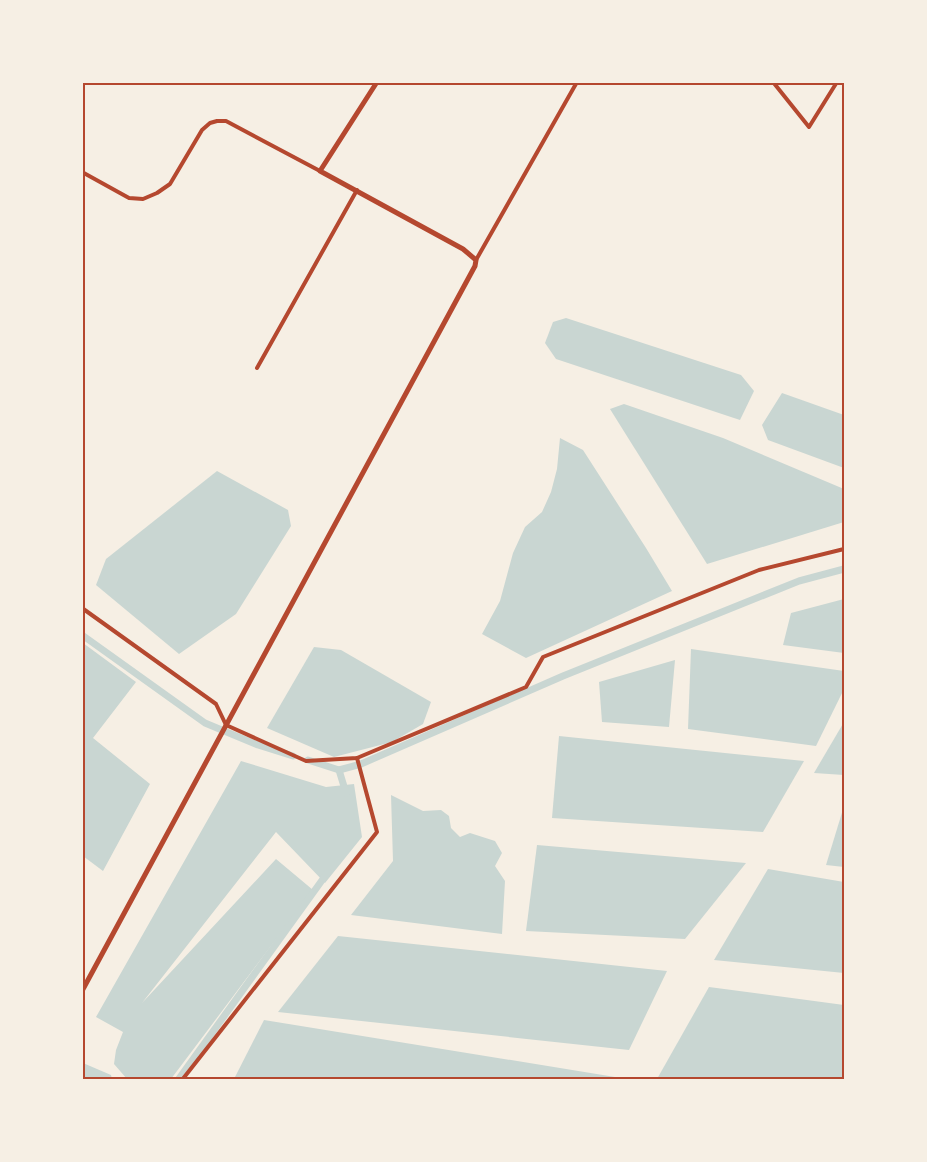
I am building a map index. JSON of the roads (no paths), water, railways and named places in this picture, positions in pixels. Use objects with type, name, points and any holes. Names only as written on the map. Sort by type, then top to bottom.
[{"type":"street","points":[[82,991],[475,266],[476,260],[463,249],[320,171],[377,82]]},
{"type":"lane","points":[[476,260],[577,82]]},
{"type":"lane","points":[[773,82],[810,127],[837,82]]},
{"type":"lane","points":[[82,172],[129,198],[143,199],[157,193],[170,184],[202,130],[210,123],[217,121],[226,121],[320,171]]},
{"type":"lane","points":[[257,368],[357,190]]},
{"type":"lane","points":[[82,608],[216,704],[226,725],[306,761],[357,758],[526,687],[543,657],[759,570],[844,549]]},
{"type":"lane","points":[[182,1080],[376,832],[357,758]]},
{"type":"waterway","points":[[308,760],[339,770],[361,764],[563,676],[799,581],[844,569]]},
{"type":"waterway","points":[[82,635],[205,723],[258,745],[293,756]]},
{"type":"waterway","points":[[339,770],[346,793]]},
{"type":"waterway","points":[[178,1080],[328,872]]}]
